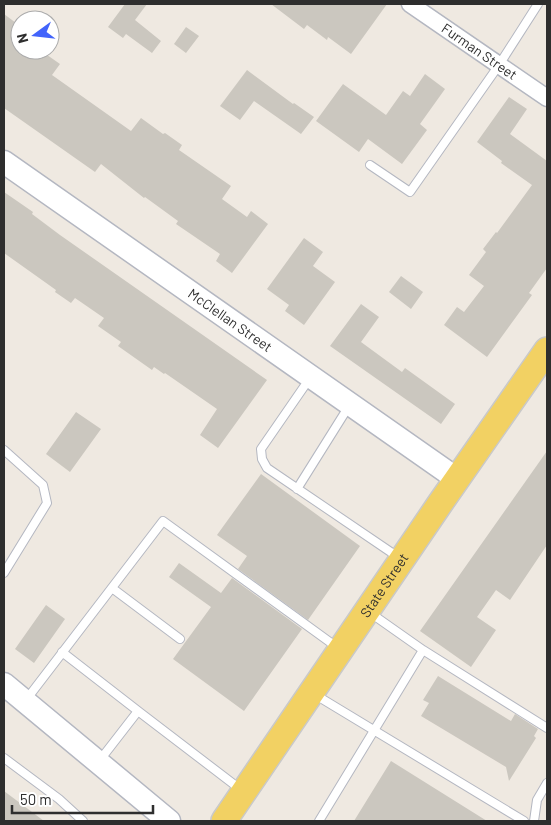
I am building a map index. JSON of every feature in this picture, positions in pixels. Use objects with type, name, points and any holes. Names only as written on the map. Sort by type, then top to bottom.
[{"type":"main road","name":"State Street","points":[[224,821],[547,350]]},
{"type":"street","name":"Furman Street","points":[[410,4],[499,65],[546,94]]},
{"type":"street","name":"McClellan Street","points":[[4,162],[457,479]]},
{"type":"street","points":[[10,692],[169,821]]},
{"type":"lane","points":[[370,165],[410,192],[499,65],[538,4]]},
{"type":"lane","points":[[311,377],[261,449],[262,459],[267,468],[402,560]]},
{"type":"lane","points":[[298,489],[350,405]]},
{"type":"lane","points":[[4,450],[43,485],[47,503],[4,573]]},
{"type":"lane","points":[[10,692],[62,652],[163,522],[341,650]]},
{"type":"lane","points":[[112,588],[180,639]]},
{"type":"lane","points":[[367,611],[423,650],[547,728]]},
{"type":"lane","points":[[319,821],[423,650]]},
{"type":"lane","points":[[62,652],[244,792]]},
{"type":"lane","points":[[312,692],[524,821]]},
{"type":"lane","points":[[98,762],[138,711]]},
{"type":"lane","points":[[4,758],[59,799],[83,821]]},
{"type":"lane","points":[[534,821],[537,800],[547,783]]},
{"type":"building","points":[[125,4],[147,4],[135,20],[161,41],[152,53],[126,34],[123,38],[108,27]]},
{"type":"building","points":[[271,4],[387,4],[351,54],[328,37],[327,40],[307,25],[304,29]]},
{"type":"building","points":[[4,14],[10,18],[10,60],[54,60],[60,64],[52,75],[131,131],[141,118],[163,134],[165,133],[182,145],[179,150],[231,186],[222,199],[247,217],[251,211],[268,224],[232,273],[216,261],[220,254],[176,224],[178,221],[144,198],[101,164],[95,172],[4,108]]},
{"type":"building","points":[[186,27],[199,36],[186,53],[174,44]]},
{"type":"building","points":[[247,70],[314,117],[301,134],[254,101],[240,120],[220,106]]},
{"type":"building","points":[[425,74],[445,89],[420,124],[427,130],[402,164],[368,139],[359,152],[316,121],[343,84],[386,115],[403,91],[410,96]]},
{"type":"building","points":[[509,97],[527,109],[510,134],[547,161],[547,268],[529,293],[532,295],[487,357],[444,325],[457,307],[464,312],[484,286],[469,275],[486,252],[483,249],[532,185],[501,163],[502,161],[477,142]]},
{"type":"building","points":[[4,192],[33,212],[32,214],[60,235],[267,380],[218,448],[200,435],[217,409],[165,373],[154,367],[152,370],[118,346],[121,342],[98,326],[104,318],[75,298],[71,303],[4,253]]},
{"type":"building","points":[[304,238],[323,252],[313,266],[335,282],[304,325],[285,311],[289,305],[267,289]]},
{"type":"building","points":[[401,276],[423,292],[411,309],[389,292]]},
{"type":"building","points":[[361,304],[379,317],[361,342],[402,372],[405,368],[455,404],[441,424],[330,346]]},
{"type":"building","points":[[76,412],[101,429],[70,472],[46,454]]},
{"type":"building","points":[[547,451],[547,545],[510,600],[496,590],[477,617],[496,630],[471,667],[420,631]]},
{"type":"building","points":[[261,474],[360,546],[308,620],[238,569],[247,556],[217,535]]},
{"type":"building","points":[[179,563],[221,593],[232,578],[302,629],[244,711],[173,659],[211,607],[169,577]]},
{"type":"building","points":[[46,605],[65,619],[34,663],[15,649]]},
{"type":"building","points":[[438,676],[511,721],[515,714],[538,729],[534,736],[536,738],[509,781],[506,767],[421,716],[429,703],[423,700]]},
{"type":"building","points":[[391,761],[487,821],[354,821]]},
{"type":"building","points":[[4,791],[44,821],[4,821]]}]
